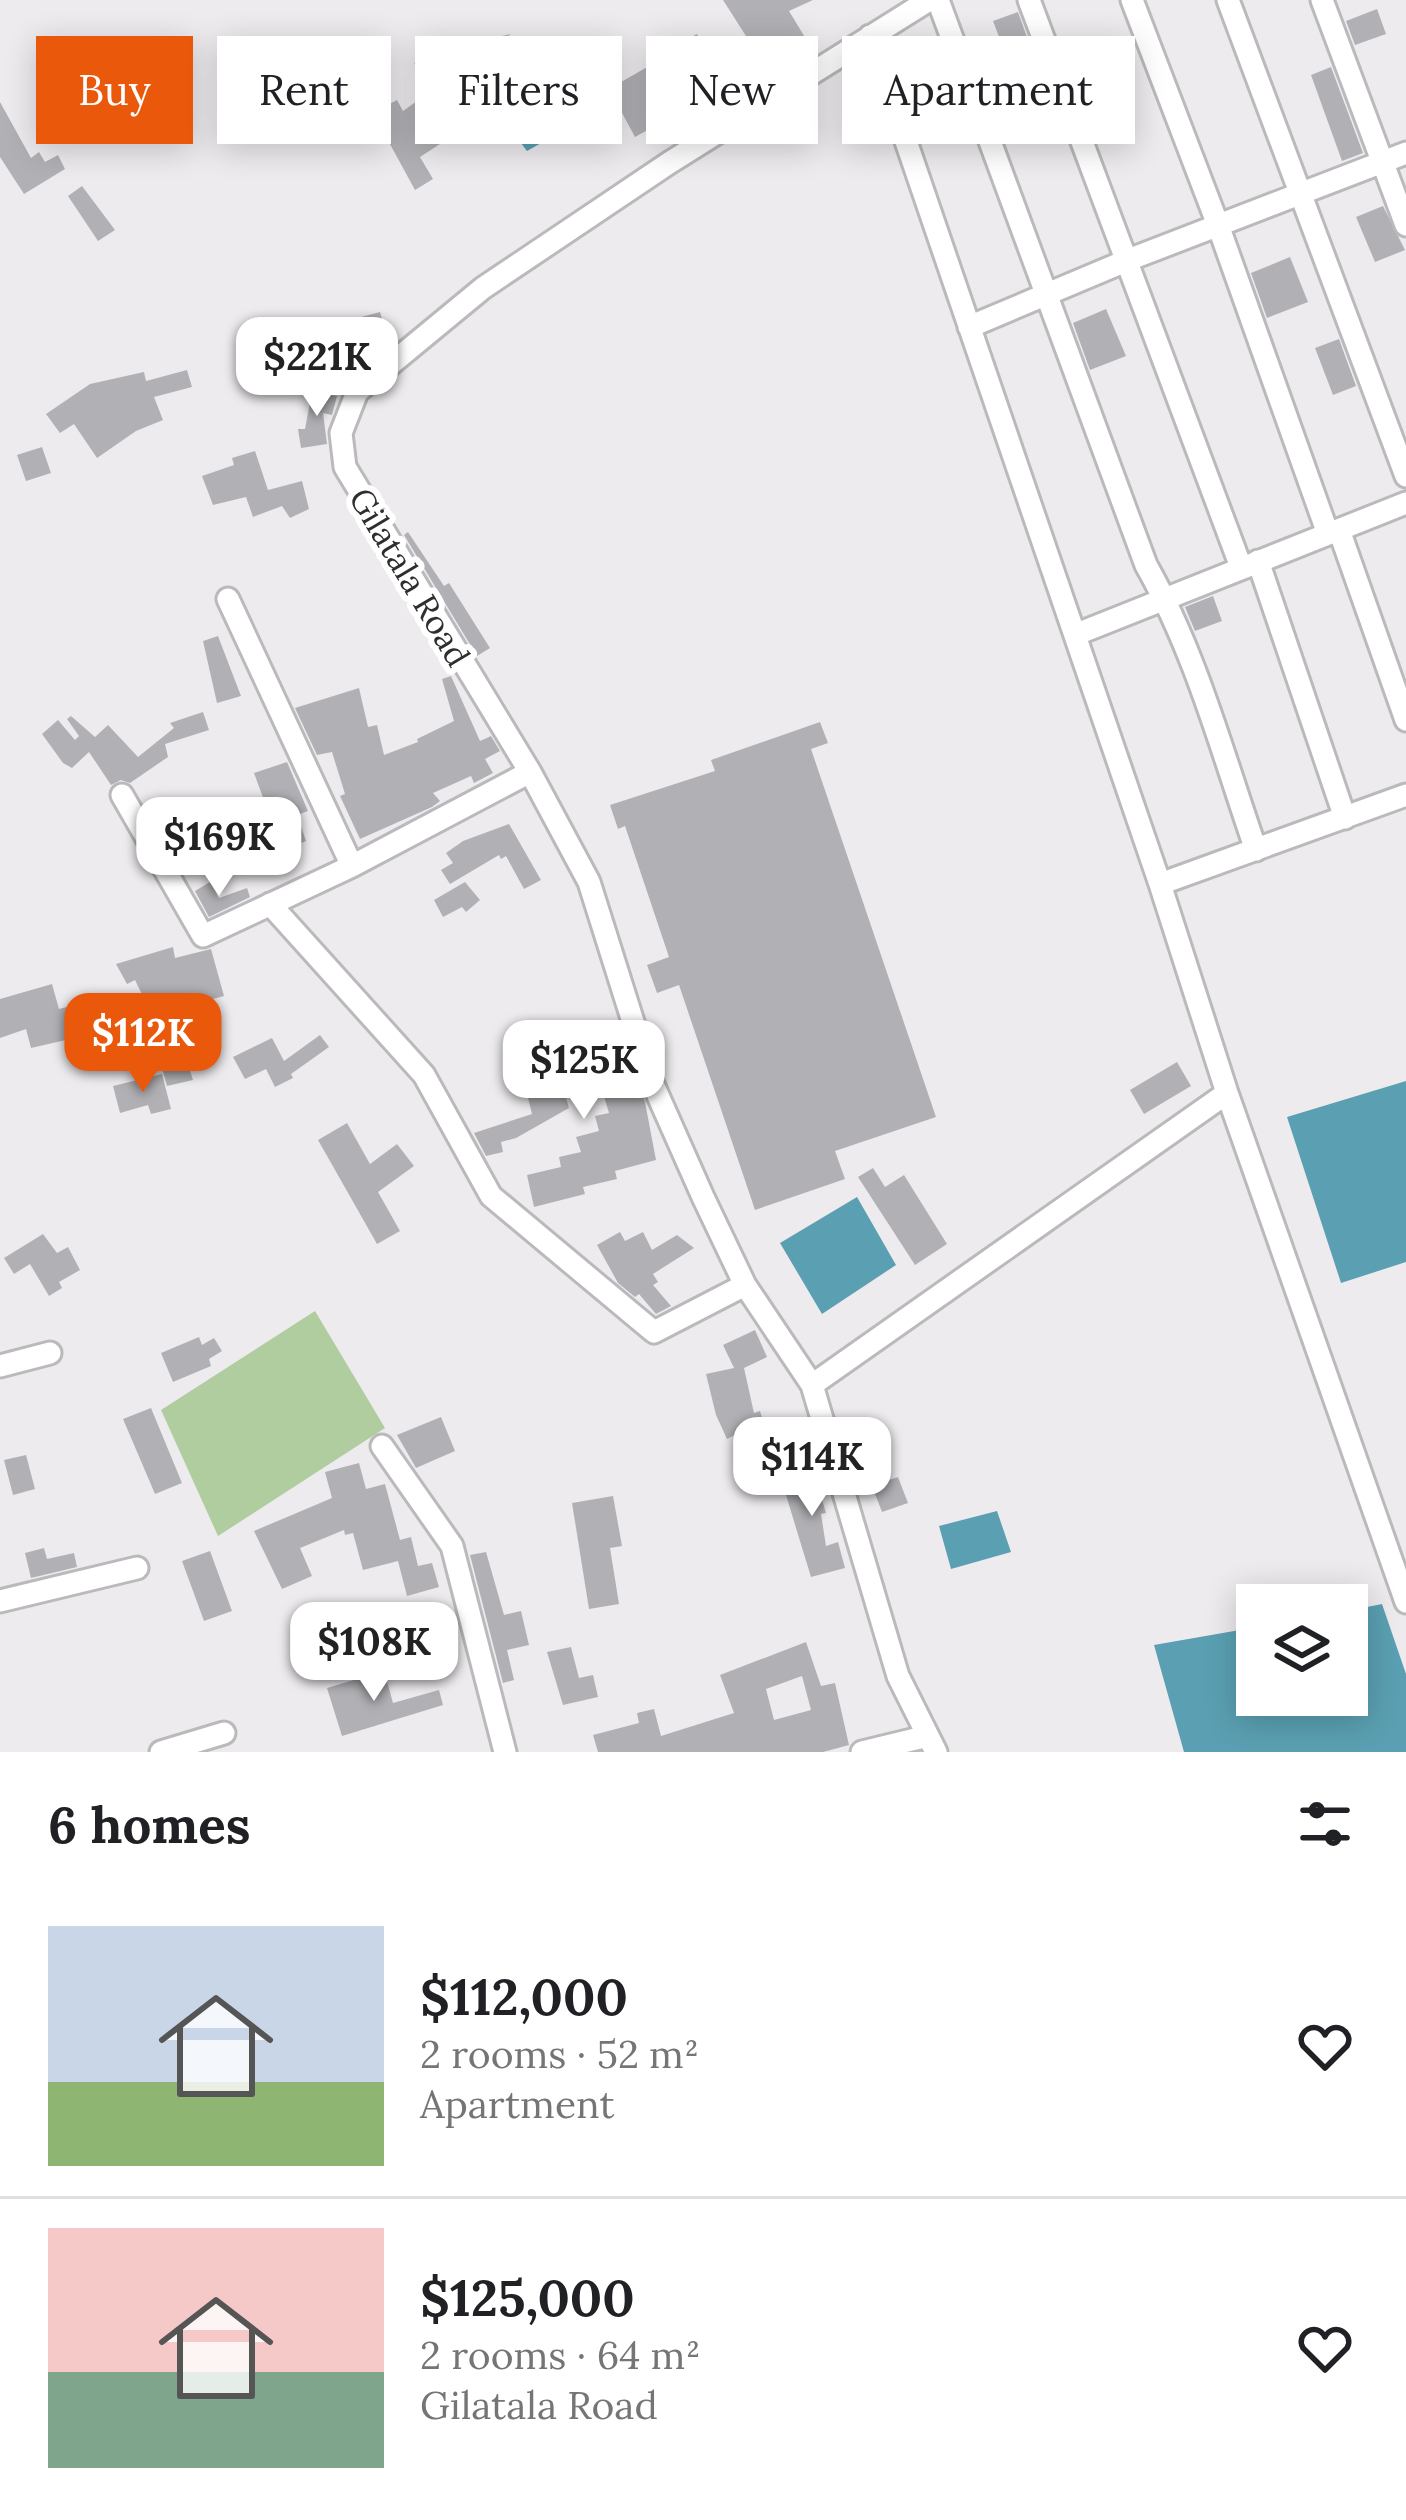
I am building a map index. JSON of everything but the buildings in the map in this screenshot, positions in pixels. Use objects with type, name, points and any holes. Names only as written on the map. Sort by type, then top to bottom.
[{"type":"street","name":"Gilatala Road","points":[[929,0],[669,163],[483,288],[357,392],[341,433],[345,467],[530,772],[589,882],[652,1082],[745,1285],[812,1385],[898,1676],[932,1744]]},
{"type":"street","points":[[938,0],[1044,294],[1146,565],[1165,598],[1256,850]]},
{"type":"street","points":[[1028,0],[1345,818]]},
{"type":"street","points":[[1132,0],[1406,720]]},
{"type":"street","points":[[1228,0],[1406,476]]},
{"type":"street","points":[[1322,0],[1406,225]]},
{"type":"street","points":[[870,35],[1076,634],[1227,1093],[1406,1602]]},
{"type":"street","points":[[969,327],[1406,153]]},
{"type":"street","points":[[1076,634],[1406,503]]},
{"type":"street","points":[[228,599],[352,866]]},
{"type":"street","points":[[122,795],[203,936],[352,866],[530,772]]},
{"type":"street","points":[[1160,884],[1406,795]]},
{"type":"street","points":[[269,904],[424,1075],[491,1196],[654,1332],[745,1285]]},
{"type":"street","points":[[812,1385],[1227,1093]]},
{"type":"street","points":[[0,1366],[50,1353]]},
{"type":"street","points":[[382,1446],[452,1546],[506,1752]]},
{"type":"street","points":[[0,1601],[137,1568]]},
{"type":"street","points":[[161,1752],[224,1733]]},
{"type":"street","points":[[862,1752],[932,1744]]},
{"type":"green space","points":[[315,1311],[385,1428],[218,1536],[161,1410]]},
{"type":"water","points":[[1406,1081],[1406,1262],[1341,1283],[1287,1117]]},
{"type":"water","points":[[857,1197],[896,1265],[822,1314],[780,1243]]},
{"type":"water","points":[[997,1511],[1011,1552],[951,1569],[939,1526]]},
{"type":"water","points":[[1382,1604],[1406,1674],[1406,1752],[1184,1752],[1154,1645],[1236,1631],[1236,1716],[1368,1716],[1368,1607]]}]
